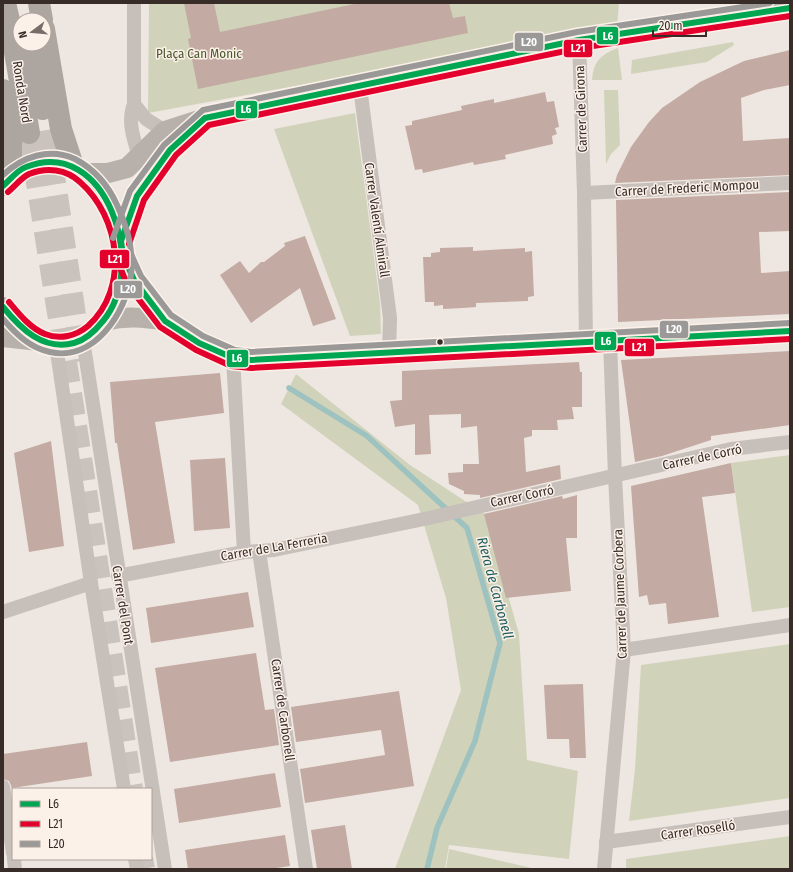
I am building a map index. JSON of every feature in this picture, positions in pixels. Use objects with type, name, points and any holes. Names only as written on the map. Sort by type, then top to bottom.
[{"type":"highway","name":"Ronda Nord","points":[[5,3],[12,33]]},
{"type":"highway","name":"Ronda Nord","points":[[17,52],[38,131],[31,52]]},
{"type":"highway","points":[[48,52],[61,129],[79,169]]},
{"type":"highway","points":[[3,90],[11,136],[7,182]]},
{"type":"street","points":[[134,3],[134,104],[130,114],[131,126],[139,157]]},
{"type":"street","points":[[7,182],[25,168],[40,162],[59,162],[79,169],[108,173],[127,168],[165,131],[205,118],[360,87],[579,40],[790,8]]},
{"type":"street","name":"Carrer de Girona","points":[[579,40],[584,192],[586,342]]},
{"type":"street","name":"Carrer Valentí Almirall","points":[[360,87],[390,318],[389,353]]},
{"type":"street","points":[[134,104],[146,119],[165,131]]},
{"type":"street","points":[[3,337],[49,344],[70,344],[83,340],[104,321],[114,304],[120,288],[122,248],[137,196],[170,150],[205,118]]},
{"type":"street","points":[[79,169],[105,197],[118,227],[122,248],[134,280],[165,321],[199,343],[233,358],[252,360],[586,342],[610,342],[790,331]]},
{"type":"street","name":"Carrer de Frederic Mompou","points":[[584,192],[790,183]]},
{"type":"street","points":[[3,307],[16,323],[49,344],[91,583],[124,788]]},
{"type":"street","points":[[104,321],[122,317],[142,316],[165,321]]},
{"type":"street","name":"Carrer del Pont","points":[[83,340],[118,576],[165,869]]},
{"type":"street","name":"Carrer de Jaume Corbera","points":[[604,869],[624,650],[610,342]]},
{"type":"street","points":[[233,358],[244,552]]},
{"type":"street","name":"Carrer de Corró","points":[[615,476],[731,449],[790,442]]},
{"type":"street","name":"Carrer Corró","points":[[429,518],[615,476]]},
{"type":"street","name":"Carrer de La Ferreria","points":[[118,576],[244,552],[274,550],[429,518]]},
{"type":"street","name":"Carrer de Carbonell","points":[[259,551],[306,869]]},
{"type":"street","points":[[3,612],[91,583]]},
{"type":"street","points":[[624,650],[790,626]]},
{"type":"street","points":[[3,787],[12,846]]},
{"type":"street","name":"Carrer Roselló","points":[[606,842],[790,817]]},
{"type":"green space","name":"Plaça Can Monic","points":[[149,3],[619,3],[617,27],[148,113]]},
{"type":"green space","points":[[733,42],[734,45],[707,62],[631,74],[632,60]]},
{"type":"green space","points":[[618,48],[622,80],[592,80],[594,68],[599,60],[607,53]]},
{"type":"green space","points":[[604,90],[618,90],[620,145],[611,154],[606,164]]},
{"type":"green space","points":[[355,113],[380,303],[381,334],[350,336],[274,129]]},
{"type":"green space","points":[[296,374],[410,465],[485,514],[519,634],[527,760],[578,771],[569,859],[449,845],[445,869],[395,869],[461,690],[446,598],[418,505],[281,404]]},
{"type":"green space","points":[[790,455],[790,607],[752,612],[731,463]]},
{"type":"green space","points":[[790,644],[790,798],[629,821],[635,769],[641,665]]},
{"type":"green space","points":[[790,836],[790,869],[626,869],[626,859]]},
{"type":"green space","points":[[449,849],[536,869],[446,869]]},
{"type":"building","points":[[184,3],[214,3],[220,32],[359,3],[449,3],[453,18],[465,16],[468,33],[198,89],[188,39],[191,38]]},
{"type":"building","points":[[790,50],[790,85],[764,90],[741,98],[743,141],[790,138],[790,175],[615,183],[617,175],[631,147],[649,122],[662,108],[700,82],[744,61]]},
{"type":"building","points":[[545,92],[547,102],[554,101],[559,127],[555,128],[557,134],[552,136],[553,144],[505,155],[506,159],[474,165],[473,162],[423,173],[422,169],[415,170],[405,126],[412,125],[412,121],[462,110],[461,106],[494,99],[494,103]]},
{"type":"building","points":[[790,192],[790,231],[759,232],[761,273],[790,271],[790,314],[618,322],[616,200]]},
{"type":"building","points":[[305,236],[336,319],[313,326],[300,288],[251,323],[220,275],[240,261],[249,273],[261,262],[264,262],[285,246],[284,243]]},
{"type":"building","points":[[473,247],[473,251],[525,248],[525,252],[532,251],[534,296],[528,297],[528,301],[476,303],[476,307],[463,308],[443,309],[443,305],[434,306],[434,302],[425,302],[423,257],[431,257],[431,253],[440,252],[440,248]]},
{"type":"building","points":[[790,351],[790,425],[711,436],[711,440],[662,456],[635,462],[621,360]]},
{"type":"building","points":[[579,362],[580,372],[582,372],[582,407],[572,407],[574,419],[557,420],[558,430],[532,430],[532,436],[524,438],[526,472],[560,465],[561,479],[480,498],[480,495],[464,494],[464,491],[449,484],[448,473],[463,472],[463,464],[479,464],[477,426],[461,428],[461,414],[429,415],[431,454],[415,455],[415,424],[395,427],[390,401],[402,400],[402,371]]},
{"type":"building","points":[[220,373],[224,413],[155,422],[175,543],[133,550],[117,443],[115,443],[110,382]]},
{"type":"building","points":[[51,441],[64,546],[29,552],[14,453]]},
{"type":"building","points":[[225,458],[230,528],[194,531],[190,460]]},
{"type":"building","points":[[731,463],[735,493],[702,497],[719,617],[668,624],[666,603],[649,605],[647,595],[639,597],[631,486]]},
{"type":"building","points":[[577,495],[577,538],[566,538],[571,591],[506,598],[484,514],[562,496],[563,499]]},
{"type":"building","points":[[248,592],[254,627],[151,643],[146,608]]},
{"type":"building","points":[[256,653],[265,710],[274,709],[279,745],[170,762],[155,668]]},
{"type":"building","points":[[583,684],[586,758],[570,758],[569,739],[547,739],[544,685]]},
{"type":"building","points":[[399,691],[414,786],[305,803],[300,769],[385,755],[381,730],[296,742],[291,707]]},
{"type":"building","points":[[87,742],[92,776],[12,788],[9,781],[3,779],[3,754]]},
{"type":"building","points":[[275,773],[281,807],[179,823],[174,789]]},
{"type":"building","points":[[345,825],[352,869],[317,869],[311,830]]},
{"type":"building","points":[[285,835],[290,866],[270,869],[188,869],[185,850]]},
{"type":"waterway","name":"Riera de Carbonell","points":[[289,388],[367,436],[467,528],[500,643],[475,741],[437,828],[427,869]]},
{"type":"tunnel","points":[[47,130],[82,361]]},
{"type":"tunnel","points":[[29,133],[132,788]]},
{"type":"tunnel","points":[[142,860],[144,869]]},
{"type":"transit line","name":"L20","points":[[113,238],[130,191],[164,145],[203,110],[577,32],[770,3]]},
{"type":"transit line","name":"L6","points":[[790,8],[579,40],[205,118],[170,150],[137,196],[121,241],[123,255],[134,280],[165,321],[199,343],[233,358],[251,360],[790,331]]},
{"type":"transit line","name":"L21","points":[[129,244],[144,200],[176,155],[209,125],[580,48],[790,16]]},
{"type":"transit line","name":"L20","points":[[3,175],[27,159],[46,154],[65,156],[82,163],[100,178],[117,205],[124,221],[129,239],[132,266],[128,290],[115,319],[105,332],[94,342],[81,350],[66,353],[43,350],[24,340],[3,319]]},
{"type":"transit line","name":"L6","points":[[3,186],[26,167],[54,162],[78,170],[98,187],[112,211],[120,240],[122,269],[116,297],[103,321],[90,335],[74,343],[63,345],[43,341],[25,330],[3,307]]},
{"type":"transit line","name":"L21","points":[[8,192],[29,174],[43,170],[56,170],[69,174],[80,182],[94,197],[104,214],[111,233],[115,253],[114,273],[110,292],[101,310],[88,326],[73,335],[56,337],[45,334],[30,324],[9,302]]},
{"type":"transit line","name":"L20","points":[[130,252],[141,276],[171,315],[203,336],[235,350],[251,352],[790,323]]},
{"type":"transit line","name":"L21","points":[[116,258],[127,284],[160,327],[196,350],[231,366],[251,368],[790,339]]}]
